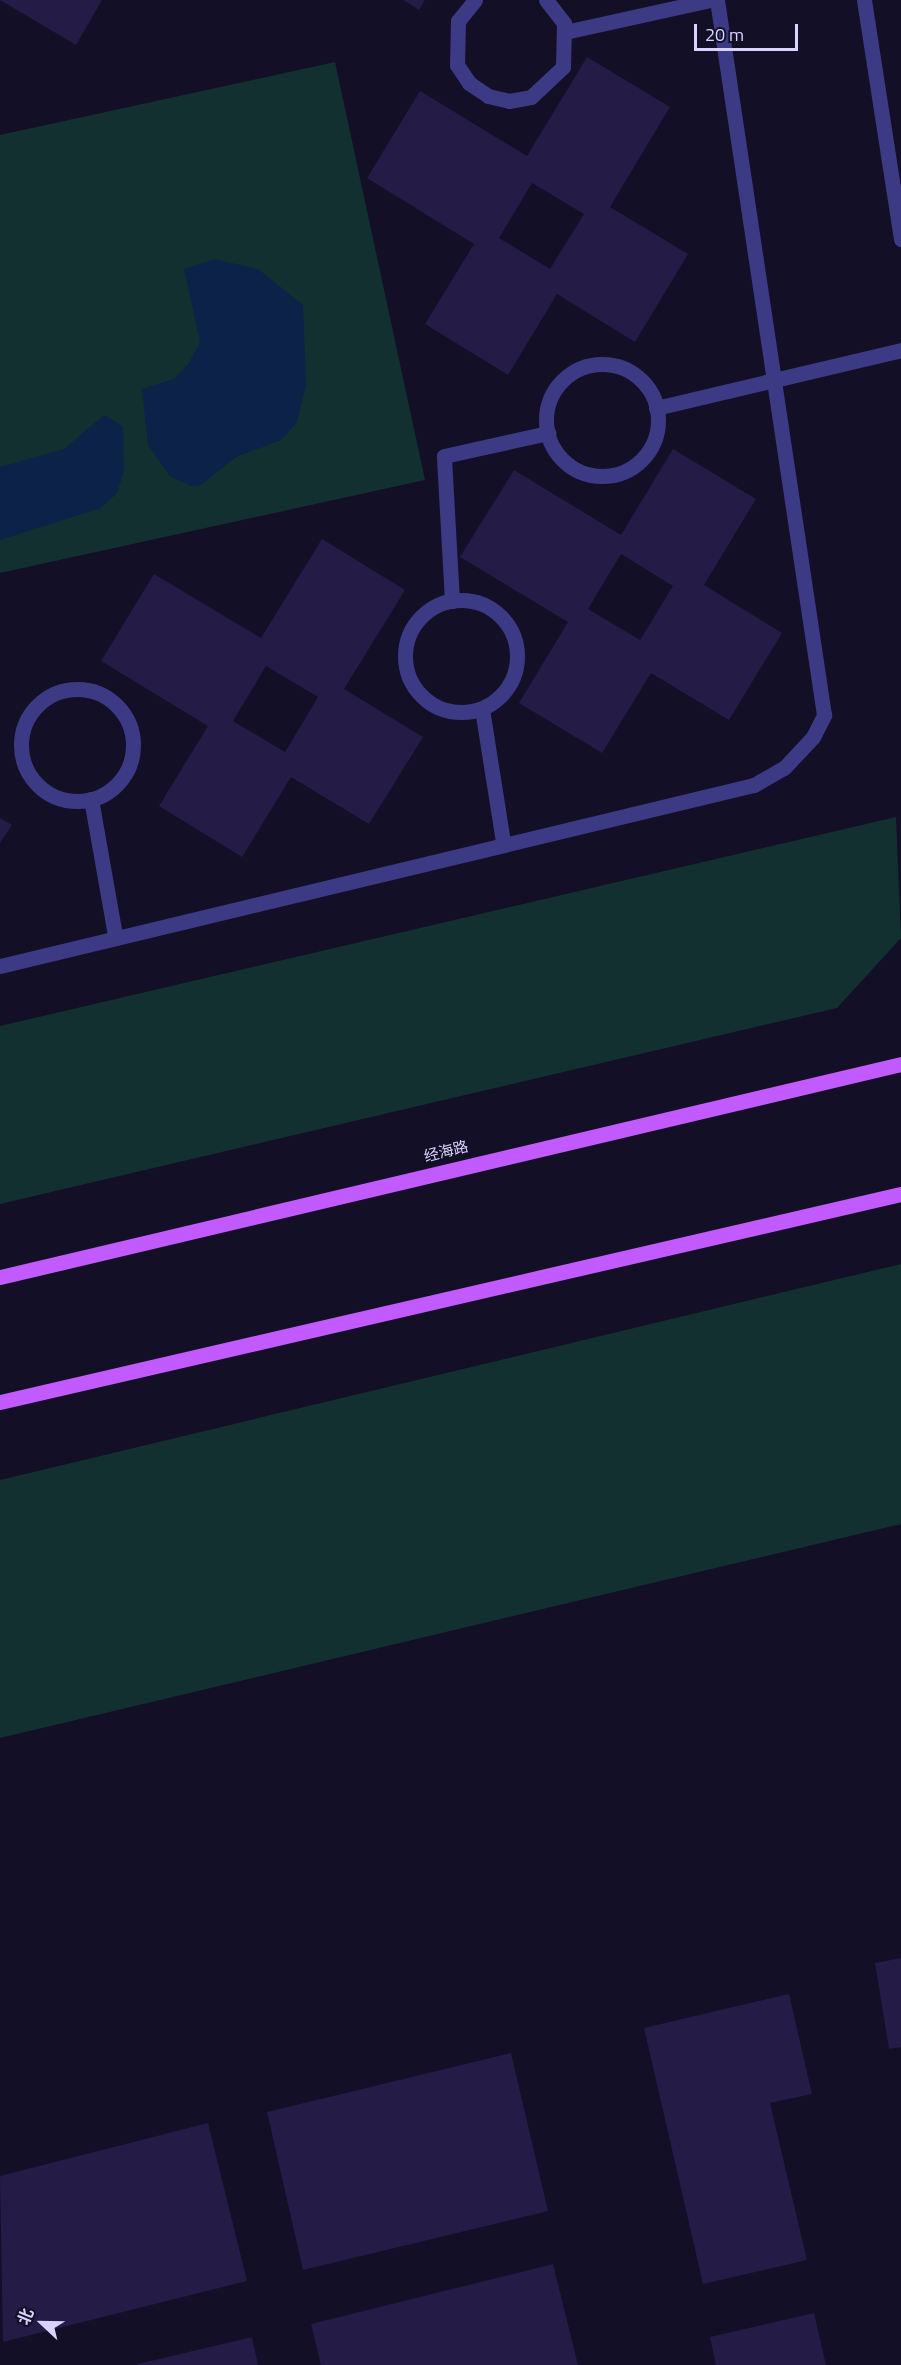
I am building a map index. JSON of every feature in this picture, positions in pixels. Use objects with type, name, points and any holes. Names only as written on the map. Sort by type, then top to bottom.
[{"type":"main road","name":"经海路","points":[[0,1277],[901,1064]]},
{"type":"main road","points":[[0,1402],[901,1194]]},
{"type":"street","points":[[475,0],[458,21],[454,43],[457,65],[469,83],[488,96],[509,101],[531,97],[550,85],[563,67],[565,32],[546,0]]},
{"type":"street","points":[[565,32],[711,0]]},
{"type":"street","points":[[0,966],[115,935],[503,842],[754,785],[784,768],[813,737],[824,715],[772,381],[717,0]]},
{"type":"street","points":[[864,0],[901,239]]},
{"type":"street","points":[[656,408],[901,350]]},
{"type":"street","points":[[603,363],[625,368],[643,381],[656,408],[654,443],[641,461],[622,473],[601,477],[579,473],[561,460],[548,433],[550,398],[581,367],[603,363]]},
{"type":"street","points":[[452,601],[444,456],[548,433]]},
{"type":"street","points":[[452,601],[484,604],[503,617],[514,636],[518,657],[513,679],[501,698],[482,709],[460,713],[438,708],[420,696],[408,677],[404,655],[409,633],[422,615],[452,601]]},
{"type":"street","points":[[78,687],[100,692],[118,705],[130,724],[134,746],[129,768],[116,786],[91,799],[54,797],[36,784],[24,766],[20,744],[25,722],[56,692],[78,687]]},
{"type":"street","points":[[482,709],[503,842]]},
{"type":"street","points":[[91,799],[115,935]]},
{"type":"green space","points":[[335,62],[425,480],[0,573],[0,135]]},
{"type":"green space","points":[[896,817],[901,938],[837,1008],[0,1204],[0,1026]]},
{"type":"green space","points":[[901,1264],[901,1524],[0,1738],[0,1480]]},
{"type":"water","points":[[214,259],[258,269],[303,305],[306,385],[297,422],[281,440],[236,457],[201,485],[191,486],[170,476],[148,445],[142,389],[174,379],[189,363],[200,342],[184,269]]},
{"type":"water","points":[[104,415],[123,426],[124,471],[117,493],[101,508],[0,540],[0,467],[64,449]]},
{"type":"building","points":[[0,0],[102,0],[76,45]]},
{"type":"building","points":[[403,0],[425,0],[419,10]]},
{"type":"building","points":[[587,57],[670,107],[610,207],[688,254],[635,342],[557,294],[508,375],[425,324],[474,244],[367,178],[420,91],[527,156]],"holes":[[[532,183],[584,214],[550,269],[499,238]]]},
{"type":"building","points":[[673,449],[756,499],[704,585],[782,633],[729,720],[651,673],[602,753],[519,703],[568,622],[460,557],[514,470],[621,535]],"holes":[[[621,554],[673,586],[640,640],[588,609]]]},
{"type":"building","points":[[322,539],[405,590],[344,689],[423,737],[369,824],[291,777],[242,857],[159,806],[208,726],[101,661],[154,574],[261,638]],"holes":[[[266,666],[318,697],[285,752],[233,721]]]},
{"type":"building","points":[[0,818],[12,825],[0,843]]},
{"type":"building","points":[[901,1958],[901,2047],[889,2049],[875,1963]]},
{"type":"building","points":[[789,1994],[812,2094],[770,2103],[807,2260],[703,2284],[644,2028]]},
{"type":"building","points":[[511,2053],[548,2211],[303,2270],[267,2112]]},
{"type":"building","points":[[208,2123],[247,2281],[3,2342],[0,2176]]},
{"type":"building","points":[[553,2264],[578,2365],[321,2365],[311,2324]]},
{"type":"building","points":[[814,2313],[826,2365],[716,2365],[710,2337]]},
{"type":"building","points":[[252,2337],[258,2365],[138,2365],[138,2364]]}]
